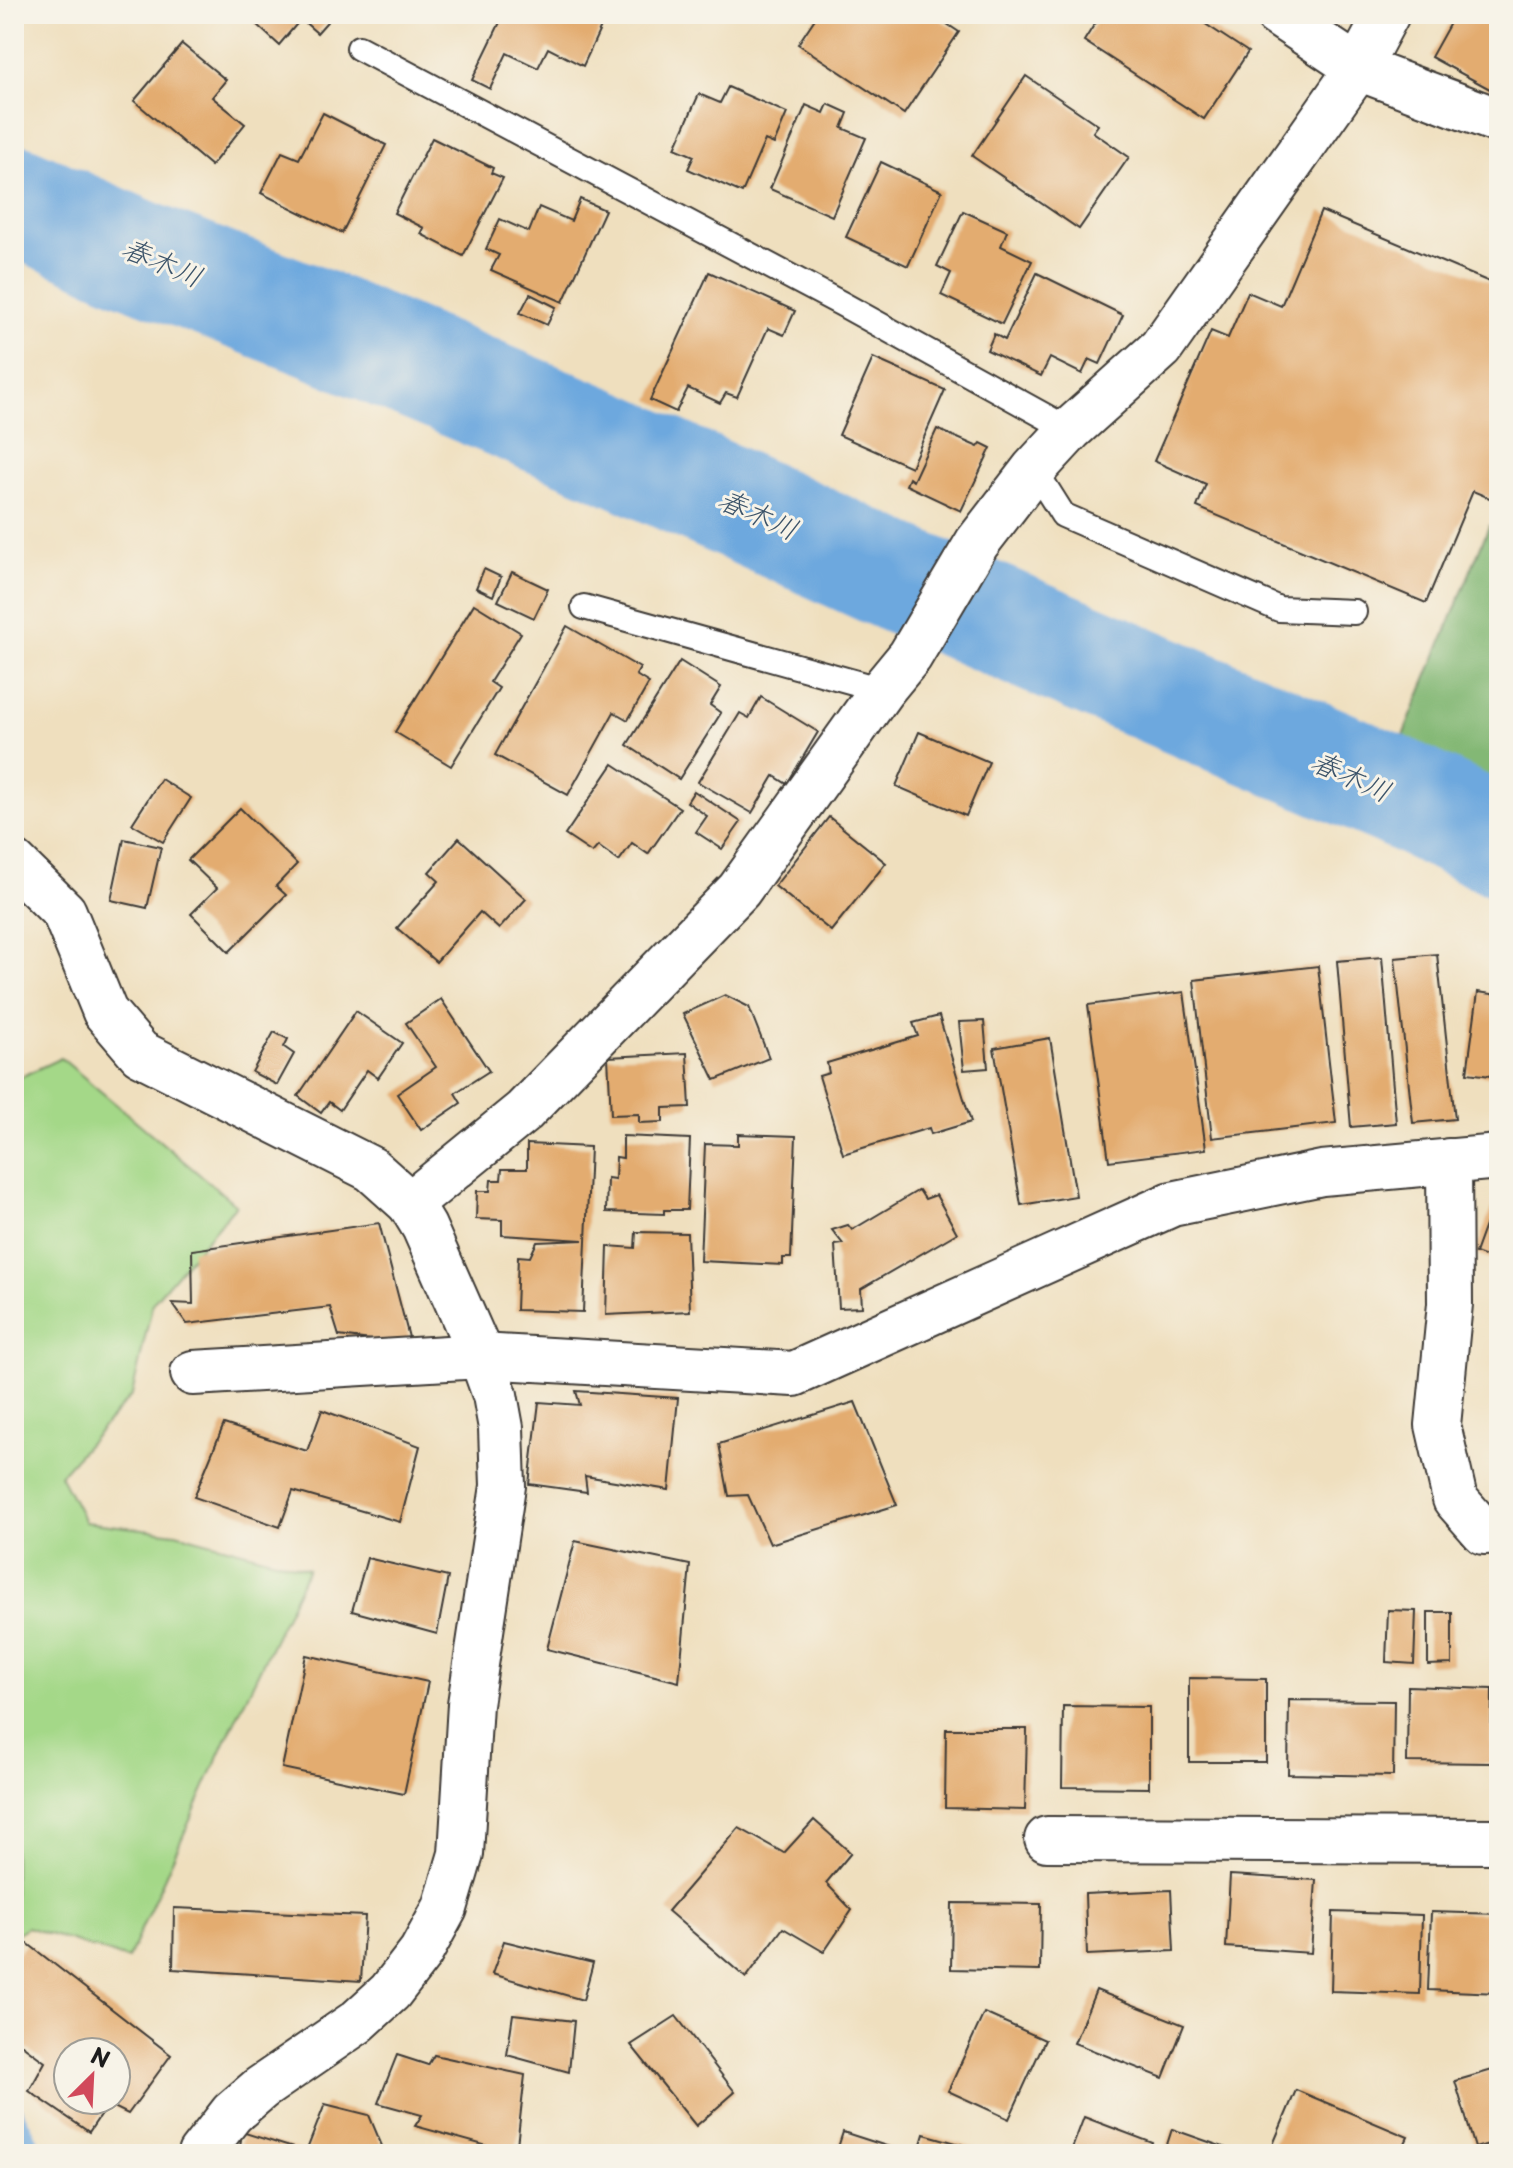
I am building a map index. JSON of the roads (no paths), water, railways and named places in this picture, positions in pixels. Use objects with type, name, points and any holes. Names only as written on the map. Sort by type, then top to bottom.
[{"type":"street","points":[[1277,14],[1358,68],[1499,121]]},
{"type":"street","points":[[410,1204],[524,1111],[739,890],[882,690],[910,656],[977,543],[1034,469],[1070,430],[1161,348],[1358,68],[1387,14]]},
{"type":"street","points":[[14,863],[64,912],[105,1012],[140,1053],[371,1169],[410,1204],[424,1227],[481,1356],[495,1395],[501,1428],[503,1486],[470,1704],[461,1854],[445,1908],[421,1952],[390,1992],[357,2022],[232,2113],[200,2154]]},
{"type":"street","points":[[193,1373],[481,1356],[794,1374],[1172,1204],[1322,1173],[1499,1157]]},
{"type":"street","points":[[1449,1161],[1450,1304],[1438,1425],[1455,1499],[1484,1532],[1499,1531]]},
{"type":"street","points":[[1047,1839],[1499,1841]]},
{"type":"lane","points":[[359,48],[842,304],[1070,430]]},
{"type":"lane","points":[[1034,469],[1063,515],[1279,609],[1354,612]]},
{"type":"lane","points":[[584,607],[882,690]]},
{"type":"waterway","name":"春木川","points":[[14,199],[135,253],[320,325],[603,444],[888,574],[1397,792],[1499,841]]},
{"type":"waterway","points":[[14,2112],[36,2154]]}]
